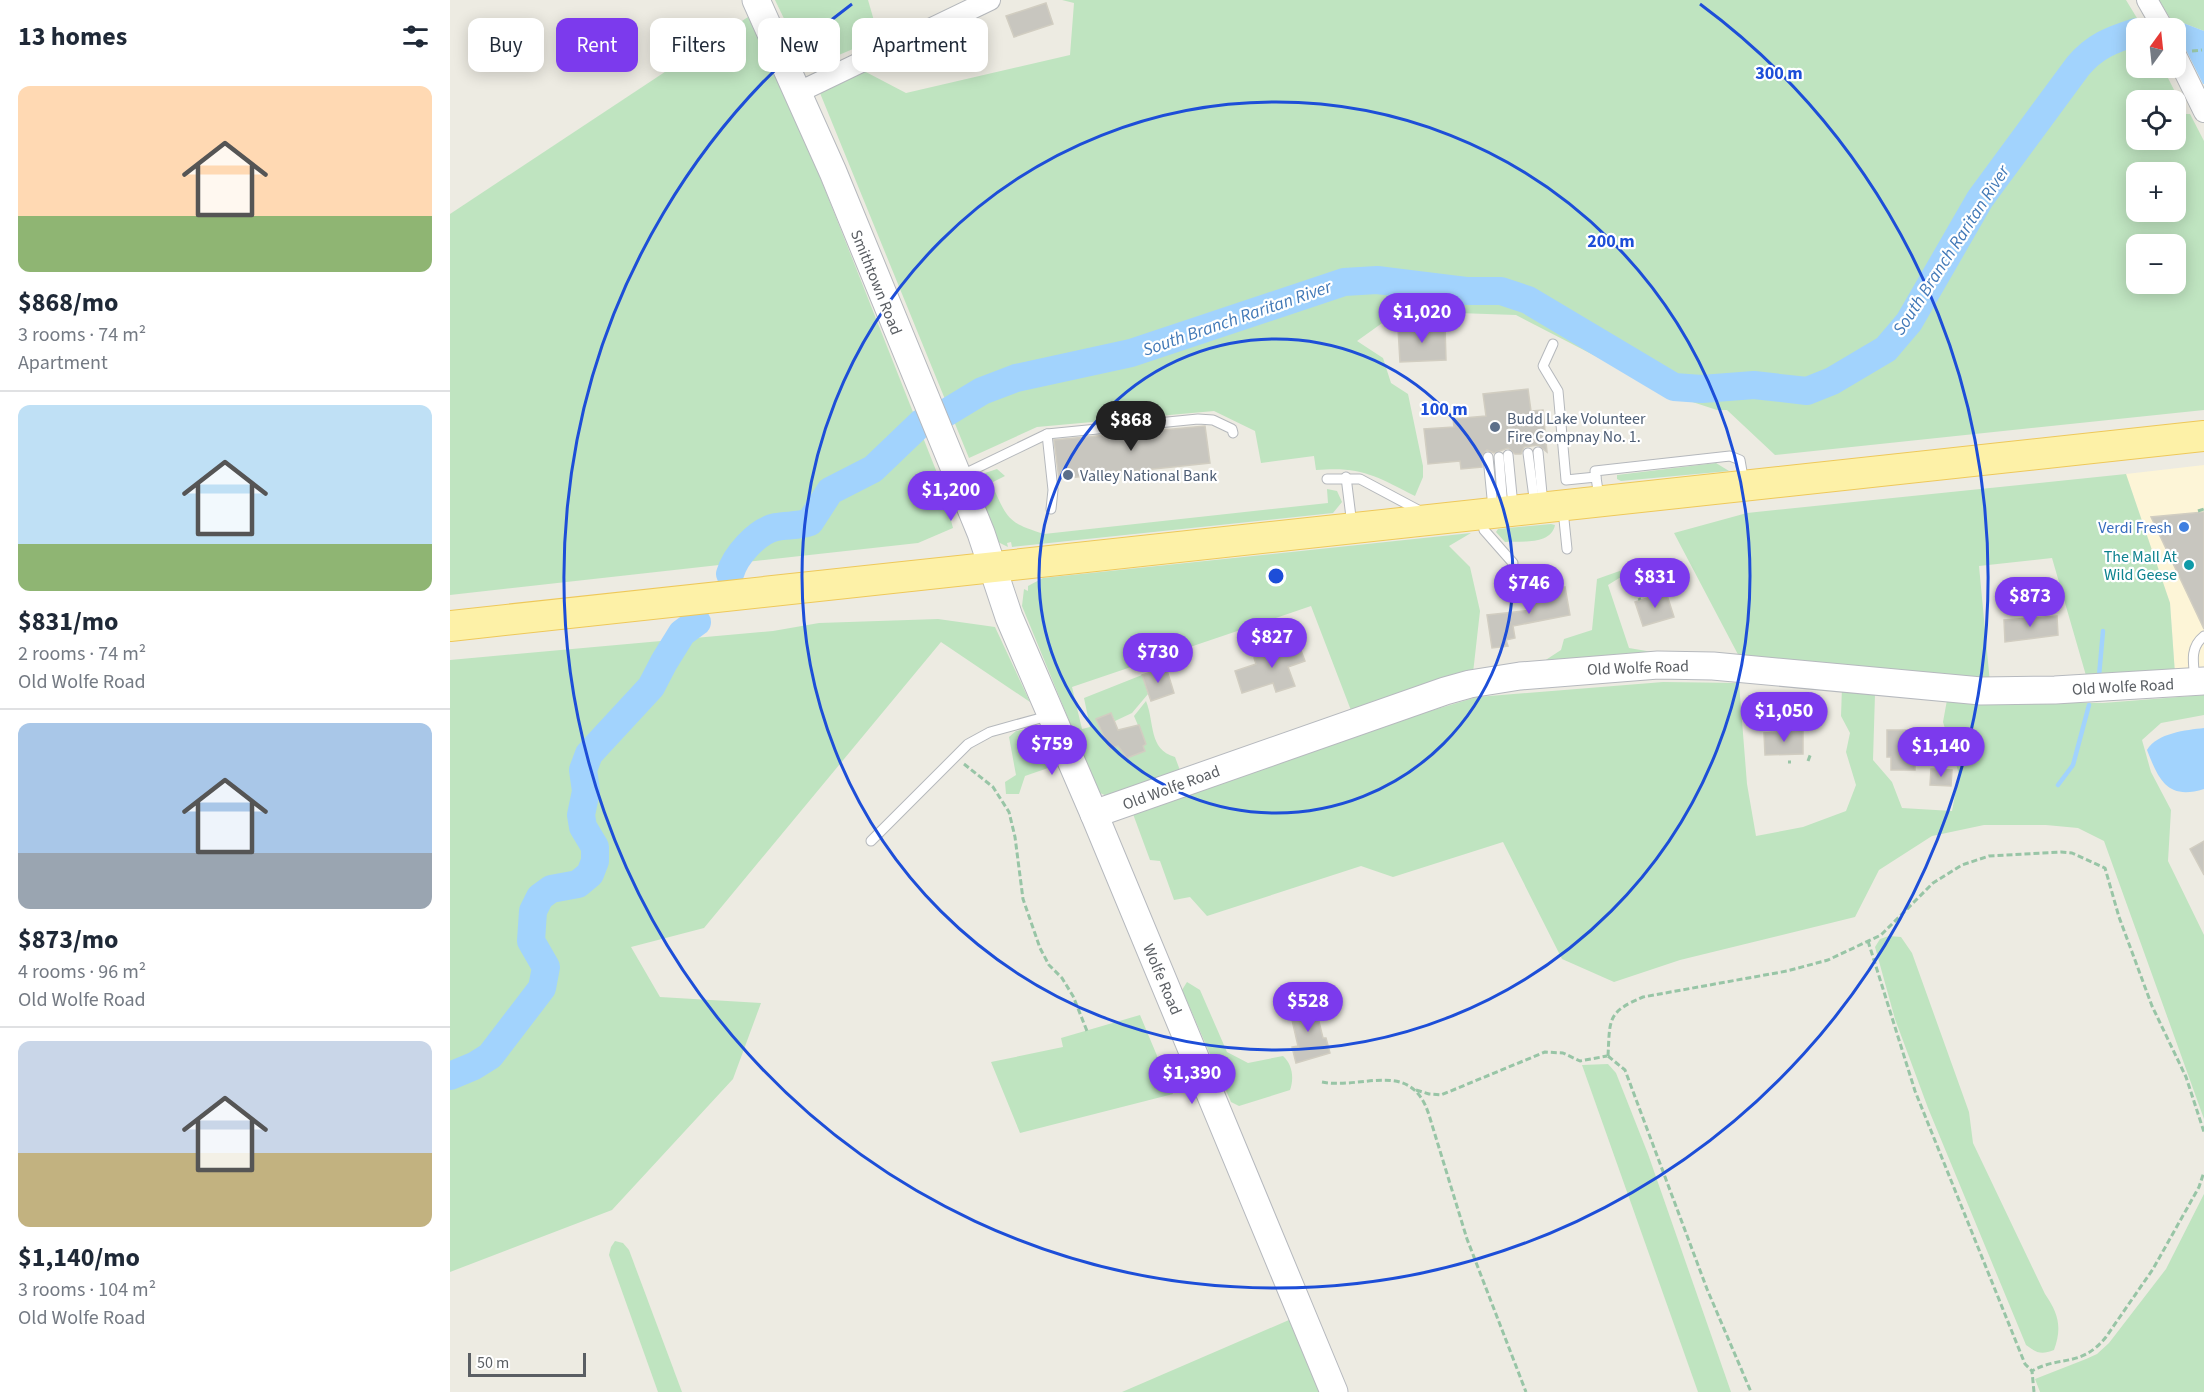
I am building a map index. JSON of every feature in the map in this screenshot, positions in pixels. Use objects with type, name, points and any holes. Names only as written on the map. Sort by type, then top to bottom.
[{"type":"main road","points":[[450,626],[1519,510],[1598,489],[1745,485],[2204,436]]},
{"type":"street","name":"Smithtown Road","points":[[756,0],[799,92],[958,478],[992,567]]},
{"type":"street","points":[[799,92],[990,0]]},
{"type":"street","points":[[2147,0],[2157,18]]},
{"type":"street","points":[[2186,61],[2204,112]]},
{"type":"street","name":"Wolfe Road","points":[[992,567],[1009,617],[1094,814],[1334,1392]]},
{"type":"street","name":"Old Wolfe Road","points":[[1094,814],[1453,689],[1531,674],[1658,665],[1713,666],[1981,691],[2055,690],[2200,682]]},
{"type":"lane","points":[[1553,344],[1543,366],[1558,391],[1566,480],[1598,489]]},
{"type":"lane","points":[[958,478],[1047,434],[1198,419],[1213,420],[1232,429],[1233,433]]},
{"type":"lane","points":[[1047,434],[1053,490],[1051,509]]},
{"type":"lane","points":[[1513,563],[1484,530],[1519,510],[1533,453]]},
{"type":"lane","points":[[1504,456],[1519,510]]},
{"type":"lane","points":[[1488,457],[1519,510],[1567,549]]},
{"type":"lane","points":[[1346,477],[1353,528]]},
{"type":"lane","points":[[1327,479],[1346,477],[1360,479],[1435,519]]},
{"type":"lane","points":[[2200,682],[2193,654],[2197,644],[2204,636]]},
{"type":"lane","points":[[871,841],[955,757],[984,735],[1050,715]]},
{"type":"path","points":[[2186,52],[2202,50]]},
{"type":"path","points":[[2198,511],[2204,508]]},
{"type":"path","points":[[1664,570],[1668,566]]},
{"type":"path","points":[[1813,711],[1818,711]]},
{"type":"path","points":[[1808,761],[1811,753]]},
{"type":"path","points":[[955,757],[993,787],[1010,812],[1023,899],[1040,948],[1049,965],[1062,978],[1073,996],[1087,1031]]},
{"type":"path","points":[[1608,1056],[1610,1020],[1616,1010],[1633,1001],[1787,971],[1828,960],[1868,942],[1888,929],[1933,883],[1976,859],[2048,851],[2072,854],[2105,868],[2119,917],[2152,1006],[2168,1035],[2186,1077],[2204,1132]]},
{"type":"path","points":[[1868,942],[1915,1091],[2025,1364],[2032,1371],[2034,1392]]},
{"type":"path","points":[[1322,1082],[1334,1084],[1380,1079],[1398,1081],[1429,1094],[1441,1095],[1545,1052],[1563,1053],[1580,1061],[1608,1056],[1625,1070],[1707,1289],[1751,1392]]},
{"type":"path","points":[[1412,1087],[1426,1106],[1467,1239],[1526,1392]]},
{"type":"path","points":[[2032,1371],[2043,1365],[2073,1361],[2098,1347],[2131,1304],[2153,1269],[2199,1187],[2204,1172]]},
{"type":"shaded area","points":[[2204,465],[2204,673],[2175,674],[2170,603],[2126,474]]},
{"type":"green space","points":[[775,0],[868,0],[873,18],[852,18],[852,49],[840,54],[840,18],[784,18]]},
{"type":"green space","points":[[1062,0],[2126,0],[2137,18],[2126,18],[2126,78],[2168,78],[2174,90],[2126,90],[2126,150],[2186,150],[2186,114],[2190,114],[2204,141],[2204,410],[1775,455],[1727,410],[1717,410],[1671,395],[1516,315],[1399,311],[1357,341],[1383,358],[1391,383],[1408,394],[1423,466],[1423,477],[1415,496],[1357,471],[1316,470],[1314,456],[1261,463],[1255,431],[1214,411],[1037,427],[969,458],[820,93],[862,72],[906,93],[1070,55],[1074,3]]},
{"type":"green space","points":[[2159,0],[2204,0],[2204,31],[2186,24],[2186,18],[2170,18]]},
{"type":"green space","points":[[751,15],[758,30],[758,72],[777,72],[790,101],[941,483],[953,528],[918,543],[450,595],[450,214],[665,72],[746,72],[746,18]]},
{"type":"green space","points":[[1716,463],[1729,471],[1621,481],[1617,479],[1617,475]]},
{"type":"green space","points":[[997,469],[1005,476],[991,483],[1005,512],[1022,526],[1044,534],[1328,503],[1327,489],[1337,491],[1342,502],[1333,513],[1012,547],[1011,542],[1007,543],[1008,547],[998,542],[974,485],[979,475]]},
{"type":"green space","points":[[2126,474],[2170,603],[2175,674],[2087,679],[2052,558],[1979,566],[1990,683],[1743,664],[1674,533],[1747,513]]},
{"type":"green space","points":[[1555,525],[1548,536],[1535,541],[1505,542],[1496,532],[1498,529]]},
{"type":"green space","points":[[1471,533],[1449,546],[1470,567],[1480,611],[1473,673],[1352,713],[1311,606],[1072,687],[1082,729],[1090,727],[1084,698],[1142,675],[1148,694],[1132,713],[1115,721],[1111,713],[1096,719],[1101,731],[1118,746],[1127,758],[1145,751],[1143,746],[1146,744],[1134,716],[1146,701],[1156,742],[1166,753],[1175,757],[1181,773],[1109,797],[1100,793],[1095,784],[1022,606],[1024,589],[1028,591],[1028,586],[1043,578]]},
{"type":"green space","points":[[1645,562],[1608,585],[1629,648],[1670,655],[1538,665],[1561,650],[1564,639],[1592,630],[1597,579]]},
{"type":"green space","points":[[938,619],[995,627],[1030,702],[941,642],[704,928],[631,947],[660,997],[761,1003],[733,1079],[612,1210],[450,1272],[450,660],[773,631],[819,623]]},
{"type":"green space","points":[[1663,682],[1739,683],[1747,784],[1756,836],[1803,827],[1846,811],[1856,785],[1846,752],[1850,733],[1841,716],[1842,687],[1875,694],[1873,760],[1892,782],[1902,808],[1952,811],[1959,774],[1943,722],[1947,700],[2103,703],[2204,695],[2204,715],[2161,723],[2142,740],[2151,772],[2171,810],[2168,861],[2204,935],[2204,1119],[2104,841],[2078,828],[2046,825],[1984,825],[1932,836],[1879,870],[1855,917],[1680,960],[1614,982],[1562,959],[1503,842],[1393,877],[1361,866],[1207,916],[1190,897],[1174,900],[1160,861],[1150,860],[1133,814],[1410,717],[1477,697]]},
{"type":"green space","points":[[1031,728],[1048,736],[1054,752],[1048,768],[1025,776],[1019,794],[1006,794],[1005,782],[1016,775],[1009,737],[1016,731]]},
{"type":"green space","points":[[1889,936],[1901,937],[1912,953],[1969,1112],[1973,1143],[2056,1315],[2058,1335],[2054,1350],[2039,1352],[2026,1345],[1928,1108],[1895,1019],[1875,947],[1880,939]]},
{"type":"green space","points":[[1187,982],[1200,990],[1227,1052],[1248,1063],[1283,1056],[1292,1072],[1290,1090],[1239,1106],[1231,1102],[1182,990]]},
{"type":"green space","points":[[1140,1015],[1173,1094],[1020,1133],[991,1062],[1063,1047],[1061,1038]]},
{"type":"green space","points":[[1608,1064],[1616,1073],[1648,1154],[1731,1392],[1698,1392],[1582,1065]]},
{"type":"green space","points":[[2204,1194],[2204,1392],[2040,1392],[2035,1379],[2097,1354],[2109,1343],[2166,1269]]},
{"type":"green space","points":[[615,1241],[623,1243],[629,1250],[682,1392],[658,1392],[609,1255]]},
{"type":"green space","points":[[1289,1320],[1319,1392],[1122,1392]]},
{"type":"water","points":[[2186,24],[2204,31],[2203,84],[2186,50]]},
{"type":"water","points":[[2204,728],[2204,789],[2192,792],[2173,790],[2161,779],[2147,750],[2165,736]]},
{"type":"building","points":[[1046,3],[1053,24],[1014,37],[1006,16]]},
{"type":"building","points":[[1445,326],[1446,360],[1400,362],[1398,328]]},
{"type":"building","name":"Budd Lake Volunteer Fire Compnay No. 1.","points":[[1528,389],[1531,411],[1543,410],[1547,452],[1538,445],[1524,447],[1521,454],[1515,454],[1508,448],[1494,453],[1487,450],[1482,455],[1482,467],[1461,469],[1460,461],[1428,464],[1424,429],[1454,427],[1453,419],[1486,416],[1483,394]]},
{"type":"building","points":[[1205,426],[1210,463],[1059,479],[1054,440]]},
{"type":"building","name":"The Mall At Wild Geese","points":[[2204,512],[2204,629],[2151,517]]},
{"type":"building","points":[[1555,586],[1556,589],[1565,587],[1570,615],[1513,626],[1515,638],[1506,640],[1508,646],[1492,648],[1487,615],[1532,610],[1530,592]]},
{"type":"building","points":[[1666,592],[1674,617],[1643,626],[1635,602]]},
{"type":"building","points":[[2057,616],[2058,635],[2005,642],[2004,620]]},
{"type":"building","points":[[1297,640],[1305,661],[1288,667],[1295,686],[1276,692],[1273,683],[1242,693],[1235,671],[1256,664],[1254,658]]},
{"type":"building","points":[[1166,667],[1174,693],[1151,701],[1142,675]]},
{"type":"building","points":[[1111,713],[1118,730],[1139,725],[1146,744],[1143,746],[1145,751],[1127,758],[1118,746],[1110,749],[1096,719]]},
{"type":"building","points":[[1803,730],[1803,754],[1765,755],[1764,733]]},
{"type":"building","points":[[1887,730],[1909,730],[1911,758],[1915,758],[1915,770],[1891,770],[1891,757],[1887,757]]},
{"type":"building","points":[[1931,769],[1952,770],[1951,786],[1930,785]]},
{"type":"building","points":[[2204,841],[2204,875],[2190,849]]},
{"type":"building","points":[[1314,1001],[1323,1038],[1326,1038],[1330,1053],[1296,1063],[1292,1047],[1298,1046],[1289,1007]]},
{"type":"waterway","name":"South Branch Raritan River","points":[[944,414],[982,391],[1016,378],[1131,353],[1344,282],[1377,280],[1466,291],[1501,291],[1528,300],[1674,387],[1702,389],[1754,385],[1807,391],[1832,381],[1886,349],[1909,322],[1980,199],[2078,66],[2104,44],[2126,36]]},
{"type":"waterway","name":"South Branch Raritan River","points":[[730,574],[742,552],[754,539],[769,529],[810,522],[830,491],[873,469],[921,423]]},
{"type":"waterway","name":"South Branch Raritan River","points":[[450,1076],[490,1056],[542,988],[546,967],[531,941],[533,911],[540,897],[551,889],[578,884],[590,874],[595,861],[595,847],[583,827],[581,815],[586,791],[583,770],[589,754],[651,687],[682,633],[697,622]]},
{"type":"waterway","points":[[2099,676],[2103,631]]},
{"type":"waterway","points":[[2058,785],[2073,765],[2089,705]]},
{"type":"place","name":"Budd Lake Volunteer Fire Compnay No. 1.","points":[[1495,427]]},
{"type":"place","name":"Valley National Bank","points":[[1068,475]]},
{"type":"place","name":"Verdi Fresh","points":[[2184,527]]},
{"type":"place","name":"The Mall At Wild Geese","points":[[2189,565]]}]
